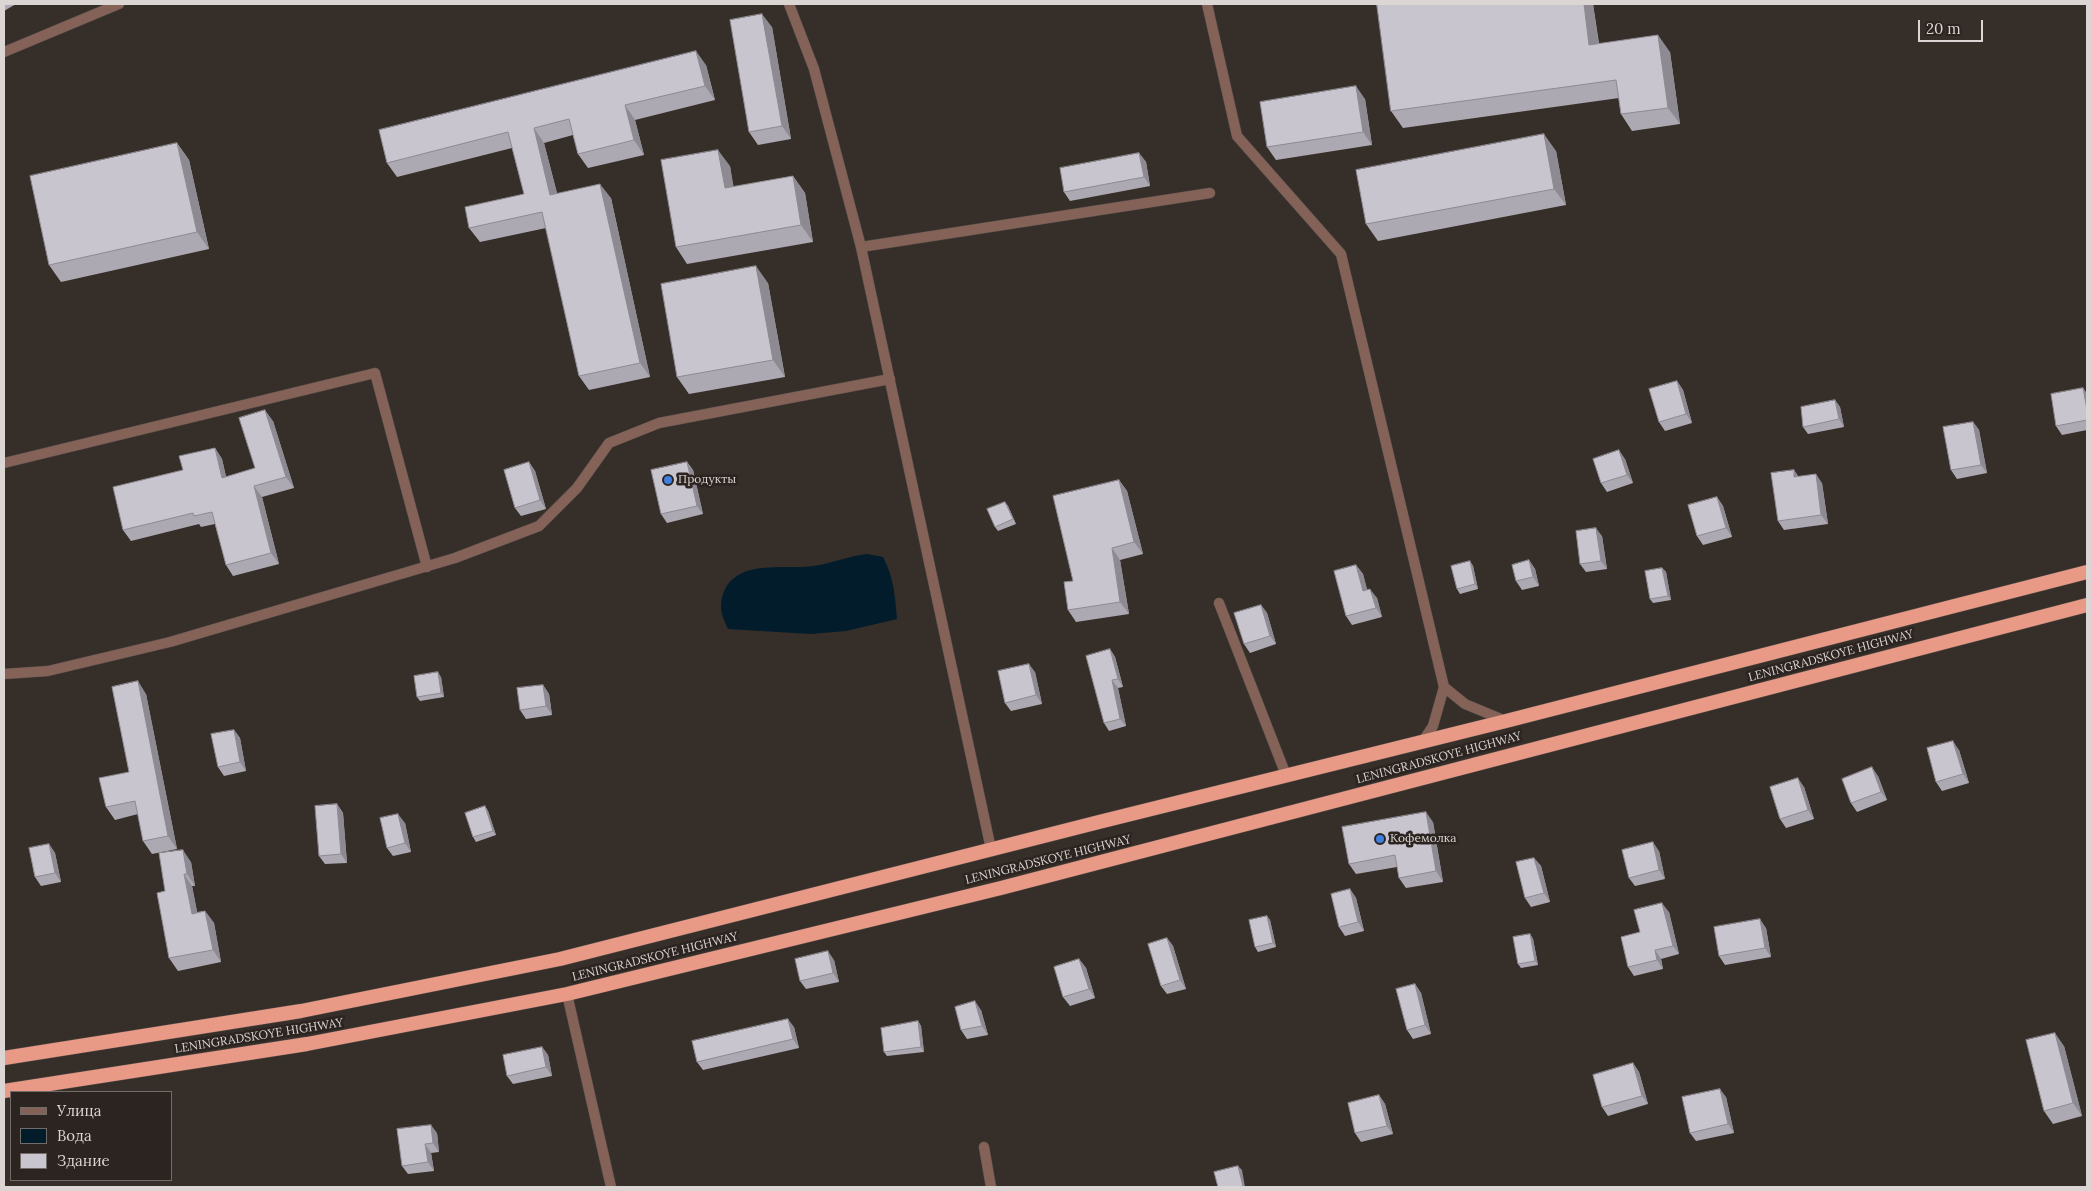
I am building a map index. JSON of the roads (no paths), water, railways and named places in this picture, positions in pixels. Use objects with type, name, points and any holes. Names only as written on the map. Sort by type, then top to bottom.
[{"type":"highway","name":"LENINGRADSKOYE HIGHWAY","points":[[4,1058],[301,1011],[560,959],[991,849],[1506,721],[2087,572]]},
{"type":"highway","name":"LENINGRADSKOYE HIGHWAY","points":[[10,1091],[307,1044],[567,994],[1001,888],[2087,605]]},
{"type":"street","points":[[4,52],[119,4]]},
{"type":"street","points":[[789,4],[814,69],[861,247],[991,849]]},
{"type":"street","points":[[1207,4],[1237,136],[1341,254],[1444,687],[1433,726],[1423,741]]},
{"type":"street","points":[[861,247],[1210,193]]},
{"type":"street","points":[[4,463],[375,373],[427,567]]},
{"type":"street","points":[[4,674],[48,671],[170,642],[455,558],[539,526],[577,488],[609,444],[659,423],[890,378]]},
{"type":"street","points":[[1219,603],[1286,775]]},
{"type":"street","points":[[1444,687],[1465,704],[1506,721]]},
{"type":"street","points":[[567,994],[611,1187]]},
{"type":"street","points":[[984,1147],[991,1187]]},
{"type":"water","points":[[867,554],[883,557],[887,565],[896,603],[897,619],[846,631],[811,634],[728,629],[722,614],[722,600],[725,589],[732,580],[742,573],[765,568],[814,566]]},
{"type":"place","name":"Продукты","points":[[668,480]]},
{"type":"place","name":"Кофемолка","points":[[1380,839]]}]
